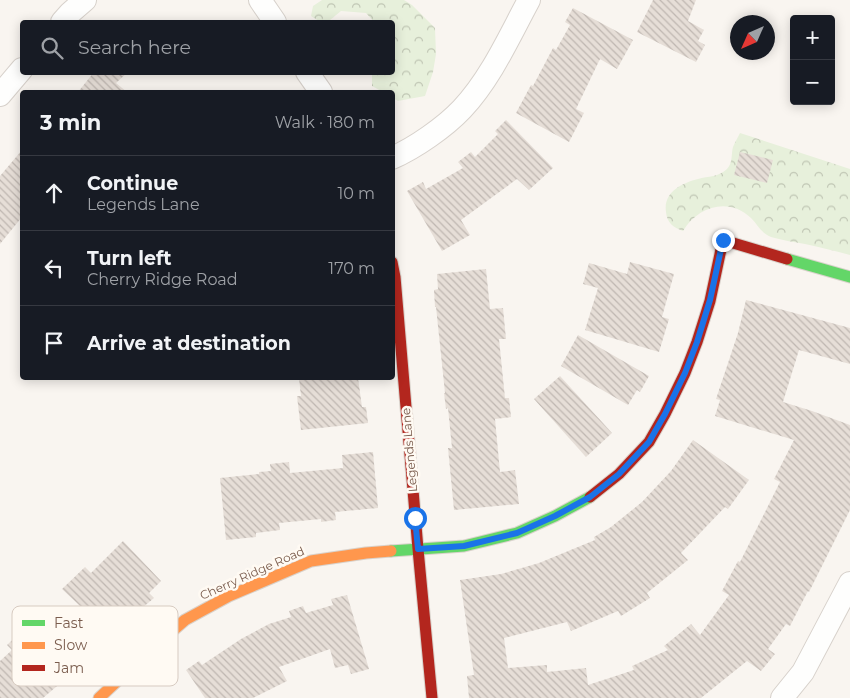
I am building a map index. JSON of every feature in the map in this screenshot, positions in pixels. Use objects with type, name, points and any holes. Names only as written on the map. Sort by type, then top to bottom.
[{"type":"street","points":[[64,20],[85,0]]},
{"type":"street","points":[[260,0],[274,20]]},
{"type":"street","points":[[395,156],[425,139],[462,110],[496,61],[529,0]]},
{"type":"street","points":[[0,95],[20,71]]},
{"type":"street","points":[[310,75],[319,90]]},
{"type":"street","name":"Cherry Ridge Road","points":[[178,627],[186,620],[229,596],[311,561],[366,553],[464,546],[517,533],[555,516],[590,497],[619,474],[649,442],[665,414],[685,373],[697,342],[710,300],[723,240],[850,276]]},
{"type":"street","name":"Legends Lane","points":[[395,277],[432,698]]},
{"type":"street","points":[[782,698],[803,672],[850,583]]},
{"type":"street","name":"Cherry Ridge Road","points":[[99,698],[112,686]]},
{"type":"green space","points":[[322,0],[404,0],[412,5],[435,28],[436,54],[433,72],[425,96],[398,101],[395,99],[395,90],[379,90],[372,86],[372,75],[395,75],[395,20],[372,20],[366,13],[341,11],[330,20],[318,20],[311,16],[313,6]]},
{"type":"green space","points":[[740,133],[850,169],[850,255],[771,237],[742,212],[724,206],[705,210],[689,222],[683,231],[671,224],[667,216],[667,199],[675,190],[686,183],[724,172],[729,167],[733,147]]},
{"type":"building","points":[[653,0],[696,0],[688,21],[704,30],[698,41],[705,45],[696,62],[637,32]]},
{"type":"building","points":[[573,8],[633,40],[617,69],[600,59],[576,109],[584,113],[569,142],[516,113],[553,48],[556,50],[570,25],[565,22]]},
{"type":"building","points":[[92,75],[125,75],[116,83],[125,90],[80,90]]},
{"type":"building","points":[[506,120],[553,168],[529,190],[517,179],[461,220],[470,235],[442,251],[407,191],[423,182],[426,189],[463,168],[458,162],[471,152],[475,157],[498,134],[495,131]]},
{"type":"building","points":[[20,152],[20,219],[0,244],[0,176]]},
{"type":"building","points":[[740,152],[773,160],[767,183],[734,175]]},
{"type":"building","points":[[630,262],[674,274],[662,317],[669,319],[659,352],[585,330],[598,288],[583,284],[589,263],[627,274]]},
{"type":"building","points":[[486,269],[490,309],[503,308],[506,339],[499,339],[505,398],[509,398],[511,417],[495,419],[500,472],[515,470],[519,504],[454,510],[448,448],[452,448],[448,408],[446,409],[444,393],[434,290],[438,289],[437,274]]},
{"type":"building","points":[[746,300],[850,328],[850,364],[799,350],[783,402],[850,425],[850,510],[790,626],[786,624],[768,649],[775,654],[761,671],[747,661],[701,698],[469,698],[467,676],[474,675],[460,580],[501,574],[539,563],[595,540],[594,537],[611,527],[642,502],[671,471],[693,440],[749,480],[728,509],[725,507],[681,553],[688,560],[647,593],[650,598],[621,616],[618,611],[571,631],[567,622],[504,638],[508,668],[547,665],[547,672],[586,668],[588,685],[634,670],[632,666],[668,650],[664,646],[691,624],[700,635],[729,595],[722,591],[738,561],[740,562],[780,482],[774,479],[794,440],[715,416],[720,400],[716,399],[738,333]]},
{"type":"building","points":[[578,335],[649,376],[640,392],[637,390],[628,405],[561,366]]},
{"type":"building","points":[[560,376],[612,433],[586,457],[534,399]]},
{"type":"building","points":[[299,380],[358,380],[362,407],[366,407],[368,423],[301,430],[297,396],[301,396]]},
{"type":"building","points":[[373,452],[378,508],[335,512],[336,520],[321,522],[321,519],[279,523],[280,530],[256,533],[256,537],[226,540],[220,478],[259,474],[259,472],[271,471],[270,464],[289,462],[290,473],[343,468],[342,455]]},
{"type":"building","points":[[123,541],[161,581],[149,593],[154,598],[144,606],[80,606],[62,589],[85,567],[91,573]]},
{"type":"building","points":[[347,595],[369,669],[351,674],[348,665],[335,668],[330,649],[279,667],[287,681],[253,698],[205,698],[186,670],[199,661],[202,665],[241,639],[269,624],[291,617],[289,611],[303,606],[306,613],[333,605],[331,599]]},
{"type":"building","points":[[12,640],[12,650],[7,645]]},
{"type":"building","points":[[12,650],[12,686],[57,686],[43,698],[0,698],[0,661]]},
{"type":"traffic: fast","points":[[787,259],[850,277]]},
{"type":"traffic: fast","points":[[391,551],[464,546],[517,533],[555,516],[590,497]]},
{"type":"traffic: slow","points":[[178,626],[185,620],[229,596],[311,561],[391,551]]},
{"type":"traffic: slow","points":[[99,698],[112,686]]},
{"type":"traffic: jam","points":[[590,497],[619,474],[649,442],[665,414],[685,373],[697,342],[710,301],[723,240],[787,259]]},
{"type":"traffic: jam","points":[[395,277],[432,698]]},
{"type":"route","points":[[415,518],[418,549],[464,546],[517,533],[555,516],[590,497],[619,474],[649,442],[685,373],[710,300],[723,240]]}]
